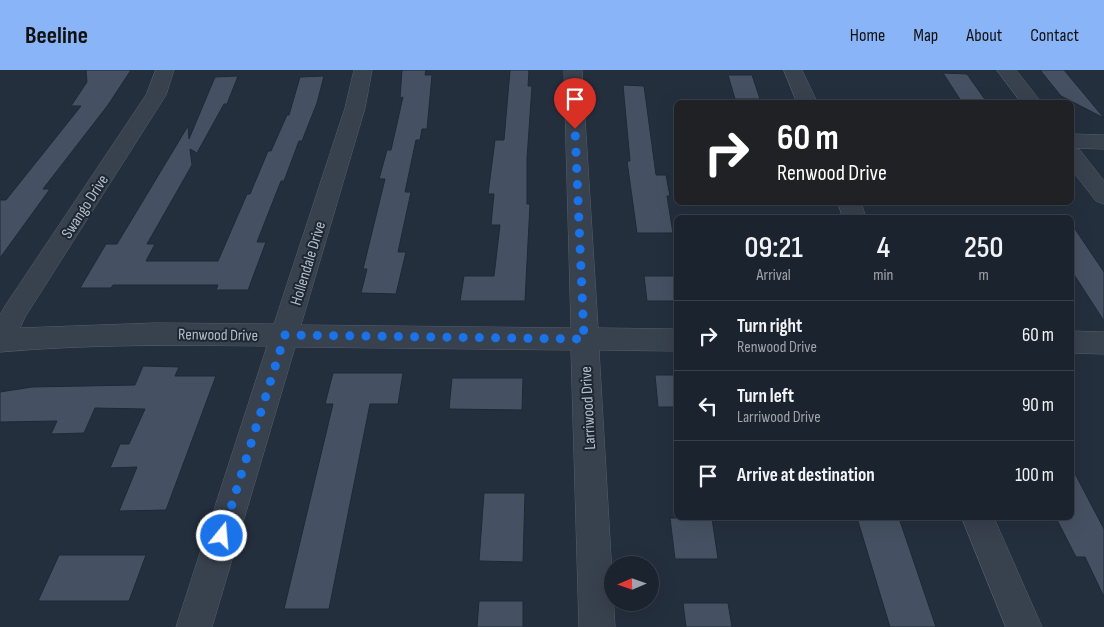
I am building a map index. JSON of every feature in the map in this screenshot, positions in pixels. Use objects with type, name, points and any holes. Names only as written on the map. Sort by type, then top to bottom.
[{"type":"street","name":"Swango Drive","points":[[0,341],[14,313],[156,95],[165,70]]},
{"type":"street","name":"Hollendale Drive","points":[[194,627],[355,108],[363,70]]},
{"type":"street","name":"Larriwood Drive","points":[[573,70],[597,627]]},
{"type":"street","points":[[794,70],[806,100]]},
{"type":"street","points":[[1006,70],[1029,100]]},
{"type":"street","points":[[1074,141],[1104,142]]},
{"type":"street","points":[[1074,158],[1104,196]]},
{"type":"street","name":"Renwood Drive","points":[[0,341],[46,337],[155,334],[674,340]]},
{"type":"street","points":[[1074,342],[1104,343]]},
{"type":"street","points":[[979,520],[1024,627]]},
{"type":"building","points":[[86,70],[131,70],[108,105],[43,189],[50,189],[0,258],[0,200],[6,200],[81,106],[71,106],[87,82]]},
{"type":"building","points":[[402,70],[426,70],[425,75],[432,75],[427,129],[422,129],[420,140],[416,140],[405,192],[411,192],[398,252],[406,252],[396,294],[361,293],[367,269],[363,269],[385,179],[379,179],[387,150],[391,150],[403,97],[400,98]]},
{"type":"building","points":[[510,70],[529,70],[528,86],[532,86],[527,159],[527,204],[530,204],[525,301],[460,301],[464,276],[494,276],[500,225],[491,225],[494,194],[488,194],[495,140],[504,140]]},
{"type":"building","points":[[1040,70],[1064,70],[1104,118],[1074,103],[1074,100],[1069,100],[1061,96]]},
{"type":"building","points":[[943,73],[967,74],[985,100],[960,100]]},
{"type":"building","points":[[728,75],[752,75],[760,99],[735,99]]},
{"type":"building","points":[[238,76],[227,104],[224,104],[197,153],[190,149],[192,165],[147,244],[155,244],[146,261],[218,261],[247,194],[250,194],[268,151],[271,151],[287,115],[289,115],[300,77],[324,76],[317,103],[302,141],[299,141],[284,181],[281,181],[257,242],[266,242],[248,290],[216,290],[218,285],[113,285],[111,288],[80,288],[106,244],[117,244],[188,126],[189,139],[215,77]]},
{"type":"building","points":[[623,85],[644,86],[656,175],[666,175],[670,196],[667,196],[673,233],[637,233],[627,161],[630,161]]},
{"type":"building","points":[[1074,227],[1104,272],[1104,321],[1074,275]]},
{"type":"building","points":[[644,276],[674,276],[674,301],[647,301]]},
{"type":"building","points":[[143,366],[179,367],[175,376],[216,376],[166,510],[119,511],[137,467],[110,468],[120,444],[129,444],[145,409],[95,408],[84,433],[51,434],[57,421],[0,422],[0,392],[32,387],[135,385]]},
{"type":"building","points":[[333,373],[403,373],[398,404],[370,404],[329,609],[284,609],[333,404],[325,404]]},
{"type":"building","points":[[655,375],[674,375],[674,407],[658,407]]},
{"type":"building","points":[[452,378],[523,378],[522,410],[449,409]]},
{"type":"building","points":[[1074,472],[1104,529],[1104,597],[1085,557],[1076,557],[1057,520],[1074,520]]},
{"type":"building","points":[[484,493],[525,493],[523,562],[479,561]]},
{"type":"building","points":[[670,518],[674,518],[674,520],[712,520],[718,559],[675,559]]},
{"type":"building","points":[[858,520],[900,520],[936,627],[890,627]]},
{"type":"building","points":[[59,555],[146,555],[129,601],[38,601]]},
{"type":"building","points":[[479,601],[523,601],[523,627],[477,627]]},
{"type":"building","points":[[683,603],[728,603],[732,627],[686,627]]},
{"type":"route","points":[[222,536],[285,335],[584,339],[575,129]]}]
